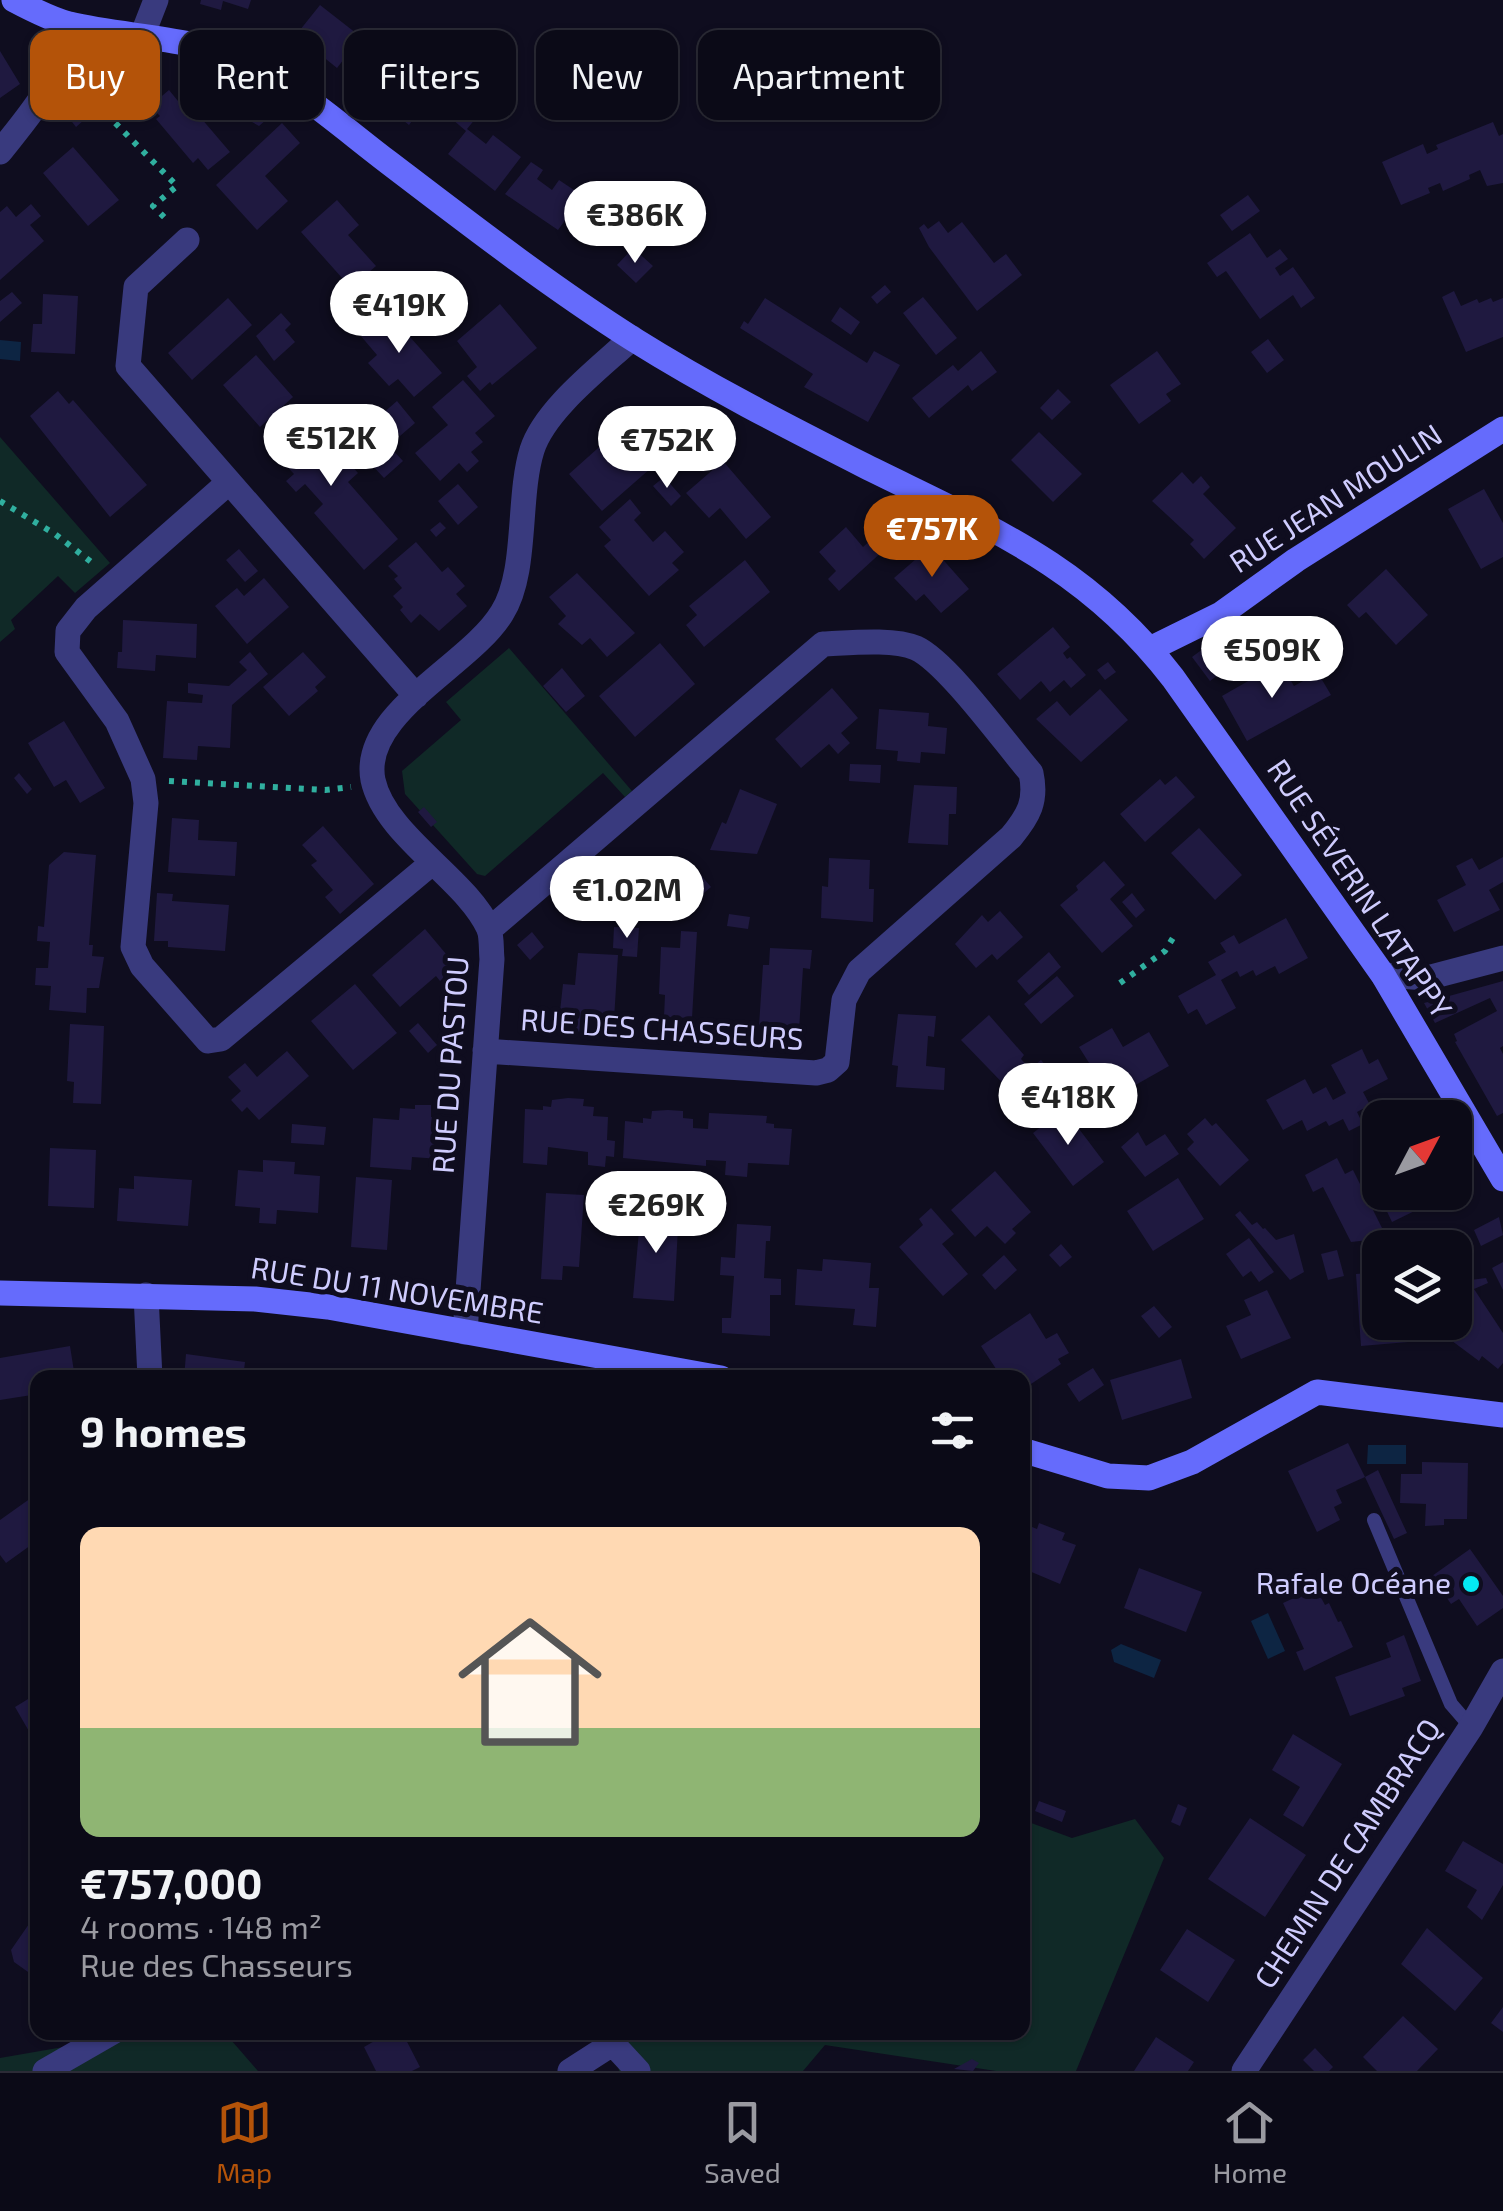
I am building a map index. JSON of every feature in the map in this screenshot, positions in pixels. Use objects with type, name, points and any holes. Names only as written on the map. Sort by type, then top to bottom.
[{"type":"street","name":"RUE SÉVERIN LATAPPY","points":[[14,0],[69,24],[106,30]]},
{"type":"street","points":[[144,30],[156,0]]},
{"type":"street","points":[[0,152],[40,101],[56,73],[68,41],[69,24]]},
{"type":"street","name":"RUE SÉVERIN LATAPPY","points":[[160,39],[210,48],[288,86],[508,253],[632,338],[738,402],[1000,532],[1060,568],[1106,606],[1150,649],[1296,848],[1383,975],[1503,1178]]},
{"type":"street","points":[[187,240],[136,287],[128,366],[416,696]]},
{"type":"street","points":[[374,784],[371,760],[383,731],[486,634],[503,612],[514,585],[532,449],[550,416],[632,338]]},
{"type":"street","name":"RUE JEAN MOULIN","points":[[1150,649],[1221,614],[1296,560],[1503,428]]},
{"type":"street","points":[[228,484],[86,608],[68,632],[67,652],[117,721],[143,779],[146,803],[134,947],[142,966],[208,1041],[222,1039],[432,864]]},
{"type":"street","name":"RUE DES CHASSEURS","points":[[485,1051],[816,1073],[828,1070],[838,1062],[844,1000],[859,972],[1011,837],[1029,815],[1035,792],[1031,773],[936,660],[912,646],[823,644],[490,930]]},
{"type":"street","name":"RUE DU PASTOU","points":[[374,784],[398,823],[490,930],[492,959],[465,1332]]},
{"type":"street","points":[[1383,975],[1427,978],[1503,958]]},
{"type":"street","name":"RUE DU 11 NOVEMBRE","points":[[0,1293],[255,1299],[328,1307],[676,1370]]},
{"type":"street","points":[[146,1295],[150,1370]]},
{"type":"street","points":[[1030,1452],[1108,1476],[1149,1478],[1192,1462],[1317,1392],[1503,1415]]},
{"type":"street","name":"CHEMIN DE CAMBRACQ","points":[[1244,2071],[1471,1727],[1503,1670]]},
{"type":"street","points":[[45,2071],[99,2040]]},
{"type":"street","points":[[570,2071],[605,2040]]},
{"type":"street","points":[[609,2040],[638,2071]]},
{"type":"lane","points":[[1374,1520],[1451,1704],[1471,1727]]},
{"type":"path","points":[[114,120],[177,186],[153,206],[187,240]]},
{"type":"path","points":[[0,501],[55,534],[116,581]]},
{"type":"path","points":[[143,779],[325,790],[374,784]]},
{"type":"path","points":[[1120,983],[1165,952],[1176,933]]},
{"type":"green space","points":[[0,437],[110,563],[75,593],[58,576],[11,620],[15,629],[0,642]]},
{"type":"green space","points":[[509,648],[632,791],[625,797],[603,773],[485,876],[477,874],[405,794],[402,771],[461,720],[446,702]]},
{"type":"green space","points":[[1135,1819],[1164,1858],[1076,2071],[996,2071],[825,2045],[803,2071],[619,2071],[615,2040],[1030,2040],[1030,1823],[1072,1838]]},
{"type":"green space","points":[[104,2040],[231,2040],[258,2071],[0,2071],[0,2058]]},
{"type":"water","points":[[0,340],[21,342],[20,361],[0,359]]},
{"type":"water","points":[[1368,1445],[1406,1445],[1406,1464],[1367,1464]]},
{"type":"water","points":[[1268,1613],[1285,1651],[1268,1659],[1251,1621]]},
{"type":"water","points":[[1121,1644],[1161,1660],[1154,1678],[1114,1662],[1111,1650]]},
{"type":"building","points":[[201,0],[251,0],[248,9],[223,1],[221,10],[200,4]]},
{"type":"building","points":[[320,5],[352,30],[344,30],[344,59],[337,68],[324,58],[324,30],[300,30]]},
{"type":"building","points":[[0,51],[20,84],[0,98]]},
{"type":"building","points":[[169,90],[180,99],[180,120],[203,120],[230,152],[208,170],[198,158],[193,163],[157,120],[160,120],[160,98]]},
{"type":"building","points":[[453,120],[474,120],[467,129],[486,144],[493,135],[521,157],[495,191],[448,154],[466,131]]},
{"type":"building","points":[[1493,122],[1499,136],[1503,134],[1503,183],[1487,186],[1480,170],[1443,191],[1440,183],[1428,188],[1430,193],[1401,205],[1382,162],[1423,144],[1427,154],[1438,149],[1436,145]]},
{"type":"building","points":[[282,123],[300,143],[265,176],[288,201],[257,230],[216,185]]},
{"type":"building","points":[[73,147],[119,200],[88,226],[43,173]]},
{"type":"building","points":[[531,162],[543,170],[537,179],[552,190],[559,180],[586,198],[578,208],[587,216],[578,227],[566,219],[558,230],[505,194]]},
{"type":"building","points":[[1248,195],[1260,211],[1232,231],[1220,215]]},
{"type":"building","points":[[337,200],[359,225],[348,235],[376,266],[351,288],[301,232]]},
{"type":"building","points":[[31,204],[41,216],[30,225],[44,241],[0,280],[0,212],[7,206],[16,217]]},
{"type":"building","points":[[939,221],[948,233],[962,222],[994,263],[1006,254],[1022,275],[977,311],[919,228],[924,224],[928,229]]},
{"type":"building","points":[[1250,233],[1267,258],[1280,249],[1288,259],[1275,268],[1280,276],[1293,267],[1315,298],[1301,308],[1293,295],[1260,319],[1226,271],[1217,277],[1207,263]]},
{"type":"building","points":[[633,248],[653,266],[636,283],[617,265]]},
{"type":"building","points":[[885,285],[891,292],[877,304],[871,297]]},
{"type":"building","points":[[1454,291],[1461,306],[1477,299],[1479,303],[1503,298],[1503,337],[1466,352],[1442,297]]},
{"type":"building","points":[[12,292],[22,303],[0,322],[0,301]]},
{"type":"building","points":[[43,294],[78,296],[75,354],[31,352],[33,324],[42,324]]},
{"type":"building","points":[[923,297],[957,338],[936,355],[903,313]]},
{"type":"building","points":[[228,298],[252,325],[192,380],[168,353]]},
{"type":"building","points":[[765,298],[867,363],[874,351],[900,365],[868,422],[804,387],[813,374],[740,328],[744,321],[748,324]]},
{"type":"building","points":[[500,304],[537,348],[480,391],[467,376],[477,367],[457,341]]},
{"type":"building","points":[[840,307],[860,322],[851,335],[831,321]]},
{"type":"building","points":[[387,311],[442,373],[414,397],[398,379],[389,386],[368,363],[377,355],[360,335]]},
{"type":"building","points":[[281,313],[291,324],[285,330],[295,342],[274,361],[256,336]]},
{"type":"building","points":[[1268,339],[1284,360],[1267,373],[1251,352]]},
{"type":"building","points":[[981,351],[997,372],[972,391],[968,385],[929,418],[912,398],[953,365],[958,371]]},
{"type":"building","points":[[1157,351],[1181,384],[1166,394],[1171,401],[1139,424],[1110,385]]},
{"type":"building","points":[[256,355],[293,397],[260,427],[223,385]]},
{"type":"building","points":[[463,380],[495,416],[475,433],[483,442],[471,452],[479,461],[467,472],[459,463],[440,481],[415,453],[448,425],[432,407]]},
{"type":"building","points":[[1058,389],[1071,402],[1052,420],[1040,408]]},
{"type":"building","points":[[58,391],[69,404],[73,400],[147,485],[110,517],[30,416]]},
{"type":"building","points":[[397,401],[415,423],[400,436],[382,414]]},
{"type":"building","points":[[301,409],[358,473],[348,482],[398,539],[364,570],[314,513],[323,504],[305,484],[296,492],[286,481],[294,474],[265,443]]},
{"type":"building","points":[[625,424],[659,461],[602,511],[569,474]]},
{"type":"building","points":[[1039,432],[1082,474],[1053,502],[1011,460]]},
{"type":"building","points":[[389,446],[403,461],[384,478],[370,463]]},
{"type":"building","points":[[723,461],[771,517],[746,539],[720,508],[709,518],[686,493]]},
{"type":"building","points":[[1182,472],[1193,484],[1201,476],[1210,487],[1203,494],[1236,528],[1204,559],[1190,544],[1194,540],[1152,501]]},
{"type":"building","points":[[664,477],[681,496],[671,506],[653,486]]},
{"type":"building","points":[[458,484],[478,507],[458,525],[438,501]]},
{"type":"building","points":[[1484,489],[1503,523],[1503,557],[1481,569],[1448,509]]},
{"type":"building","points":[[630,499],[641,513],[634,520],[653,542],[665,531],[684,552],[672,563],[679,570],[649,596],[604,546],[611,540],[599,527]]},
{"type":"building","points":[[440,522],[446,528],[436,537],[430,530]]},
{"type":"building","points":[[846,527],[863,547],[874,537],[885,549],[839,591],[828,579],[836,571],[819,552]]},
{"type":"building","points":[[416,542],[442,572],[448,567],[465,586],[456,594],[467,606],[439,631],[420,614],[411,623],[393,596],[402,588],[394,579],[398,576],[388,566]]},
{"type":"building","points":[[931,546],[969,589],[941,613],[924,594],[916,601],[894,578]]},
{"type":"building","points":[[239,549],[258,571],[245,582],[226,560]]},
{"type":"building","points":[[745,560],[770,592],[704,647],[686,625],[697,615],[689,606]]},
{"type":"building","points":[[1386,569],[1428,615],[1396,645],[1366,612],[1359,618],[1347,605]]},
{"type":"building","points":[[577,573],[635,633],[607,657],[590,638],[582,645],[558,624],[566,616],[549,597]]},
{"type":"building","points":[[264,578],[289,607],[247,644],[215,606],[237,588],[244,596]]},
{"type":"building","points":[[123,620],[197,624],[196,658],[156,655],[155,671],[117,668]]},
{"type":"building","points":[[1239,622],[1256,646],[1210,681],[1192,657]]},
{"type":"building","points":[[1053,627],[1070,647],[1063,653],[1067,659],[1070,657],[1086,675],[1071,688],[1064,680],[1050,692],[1041,681],[1020,700],[997,674]]},
{"type":"building","points":[[660,643],[695,684],[635,737],[599,696]]},
{"type":"building","points":[[250,652],[268,674],[232,705],[230,748],[198,746],[197,760],[163,758],[167,701],[202,703],[203,695],[188,693],[188,683],[229,686],[247,670],[239,662]]},
{"type":"building","points":[[303,652],[326,677],[315,687],[318,691],[289,716],[263,687]]},
{"type":"building","points":[[1108,662],[1116,672],[1105,680],[1097,670]]},
{"type":"building","points":[[562,668],[585,696],[566,712],[543,686]]},
{"type":"building","points":[[1285,671],[1294,686],[1318,673],[1331,695],[1247,741],[1222,696],[1264,672],[1269,680]]},
{"type":"building","points":[[832,688],[858,718],[841,733],[850,743],[838,754],[829,744],[801,768],[775,739]]},
{"type":"building","points":[[1100,689],[1128,720],[1081,762],[1036,719],[1057,701],[1070,716]]},
{"type":"building","points":[[879,709],[929,713],[928,726],[947,728],[945,754],[921,752],[920,763],[897,761],[898,751],[876,749]]},
{"type":"building","points":[[64,721],[105,788],[80,803],[66,780],[54,787],[28,743]]},
{"type":"building","points":[[1283,763],[1304,796],[1290,805],[1268,772]]},
{"type":"building","points":[[850,764],[881,765],[880,783],[849,781]]},
{"type":"building","points":[[19,773],[32,789],[27,794],[14,778]]},
{"type":"building","points":[[1176,776],[1195,797],[1145,842],[1120,814],[1160,779],[1165,785]]},
{"type":"building","points":[[914,785],[957,787],[956,814],[949,814],[948,845],[908,843]]},
{"type":"building","points":[[740,789],[777,804],[757,854],[710,850],[722,822],[726,824]]},
{"type":"building","points":[[424,807],[437,822],[431,827],[418,812]]},
{"type":"building","points":[[172,818],[199,820],[198,840],[237,842],[235,876],[168,872]]},
{"type":"building","points":[[323,826],[374,884],[340,914],[325,897],[333,890],[311,865],[317,861],[302,845]]},
{"type":"building","points":[[1199,828],[1242,875],[1215,900],[1171,853]]},
{"type":"building","points":[[64,852],[96,855],[89,945],[93,945],[92,956],[104,957],[99,988],[87,988],[86,1013],[49,1010],[51,986],[35,985],[36,968],[48,968],[50,942],[37,941],[38,926],[44,927],[49,865]]},
{"type":"building","points":[[1503,857],[1503,882],[1489,890],[1500,910],[1454,932],[1437,900],[1466,885],[1456,866],[1472,858],[1479,870]]},
{"type":"building","points":[[829,858],[870,860],[873,922],[821,918],[822,886],[828,887]]},
{"type":"building","points":[[687,859],[711,887],[671,921],[646,892]]},
{"type":"building","points":[[1104,861],[1125,885],[1110,899],[1133,926],[1102,953],[1060,905]]},
{"type":"building","points":[[157,893],[173,894],[172,901],[229,905],[225,951],[168,947],[168,941],[154,941]]},
{"type":"building","points":[[1132,893],[1145,910],[1136,918],[1122,902]]},
{"type":"building","points":[[1000,911],[1023,937],[997,960],[992,954],[976,968],[955,944],[982,915],[988,922]]},
{"type":"building","points":[[729,914],[750,917],[748,929],[727,926]]},
{"type":"building","points":[[1286,918],[1308,958],[1279,974],[1275,966],[1256,976],[1253,970],[1240,977],[1237,971],[1221,980],[1236,1008],[1206,1025],[1197,1009],[1188,1014],[1178,996],[1216,975],[1208,962],[1226,952],[1220,943],[1234,935],[1239,944]]},
{"type":"building","points":[[614,927],[639,928],[637,957],[622,956],[623,949],[613,948]]},
{"type":"building","points":[[425,929],[457,967],[440,981],[436,976],[400,1007],[372,975]]},
{"type":"building","points":[[681,931],[697,932],[692,1018],[664,1017],[665,995],[659,994],[661,947],[680,948]]},
{"type":"building","points":[[532,932],[544,947],[530,960],[517,945]]},
{"type":"building","points":[[770,948],[812,950],[810,969],[803,968],[799,1030],[759,1026],[763,965],[769,965]]},
{"type":"building","points":[[1049,952],[1061,967],[1029,995],[1017,981]]},
{"type":"building","points":[[578,953],[618,955],[614,1020],[599,1019],[598,1033],[558,1030],[563,984],[575,985]]},
{"type":"building","points":[[1057,976],[1074,996],[1041,1024],[1024,1004]]},
{"type":"building","points":[[1503,981],[1503,1113],[1497,1116],[1454,1034],[1497,1011],[1490,998],[1435,1023],[1424,1003]]},
{"type":"building","points":[[355,984],[397,1033],[353,1070],[311,1021]]},
{"type":"building","points":[[898,1014],[936,1016],[934,1037],[928,1036],[926,1066],[945,1068],[944,1090],[896,1087],[898,1066],[892,1065]]},
{"type":"building","points":[[989,1015],[1024,1055],[1021,1059],[1030,1069],[1041,1060],[1051,1072],[1019,1100],[961,1040]]},
{"type":"building","points":[[418,1023],[437,1045],[428,1053],[409,1031]]},
{"type":"building","points":[[70,1024],[104,1026],[101,1104],[73,1103],[74,1082],[67,1081]]},
{"type":"building","points":[[1112,1028],[1123,1047],[1149,1032],[1169,1066],[1102,1104],[1082,1071],[1091,1066],[1079,1047]]},
{"type":"building","points":[[1362,1049],[1369,1064],[1378,1059],[1388,1079],[1363,1092],[1367,1100],[1362,1100],[1362,1109],[1357,1112],[1362,1124],[1349,1131],[1343,1119],[1329,1126],[1326,1121],[1307,1131],[1302,1120],[1283,1130],[1266,1100],[1305,1079],[1313,1094],[1326,1087],[1333,1100],[1346,1093],[1331,1065]]},
{"type":"building","points":[[287,1051],[309,1076],[259,1120],[247,1107],[242,1112],[231,1100],[241,1091],[228,1077],[245,1063],[257,1077]]},
{"type":"building","points":[[584,1099],[583,1106],[594,1107],[593,1116],[608,1117],[607,1140],[615,1141],[614,1157],[606,1156],[605,1167],[588,1165],[588,1152],[548,1147],[547,1165],[523,1163],[525,1109],[543,1110],[543,1106],[551,1107],[552,1100]]},
{"type":"building","points":[[415,1105],[431,1105],[431,1117],[456,1124],[454,1160],[412,1157],[411,1170],[370,1167],[373,1118],[399,1120],[400,1108],[415,1109]]},
{"type":"building","points":[[1064,1109],[1104,1162],[1073,1186],[1033,1133]]},
{"type":"building","points":[[652,1111],[683,1111],[683,1118],[693,1119],[693,1128],[708,1129],[709,1113],[767,1116],[766,1123],[774,1124],[774,1128],[792,1129],[789,1165],[748,1163],[747,1177],[725,1175],[726,1161],[706,1160],[706,1166],[623,1158],[625,1121],[643,1123],[643,1118],[651,1119]]},
{"type":"building","points":[[1205,1118],[1212,1126],[1216,1123],[1249,1160],[1220,1186],[1187,1149],[1194,1142],[1187,1134]]},
{"type":"building","points":[[292,1124],[326,1127],[324,1145],[291,1143]]},
{"type":"building","points":[[1138,1132],[1146,1146],[1165,1134],[1179,1154],[1145,1177],[1121,1147]]},
{"type":"building","points":[[50,1148],[96,1150],[94,1208],[48,1206]]},
{"type":"building","points":[[1337,1158],[1345,1174],[1353,1170],[1362,1188],[1362,1210],[1373,1210],[1383,1230],[1362,1230],[1362,1241],[1351,1242],[1323,1187],[1313,1192],[1305,1175]]},
{"type":"building","points":[[263,1160],[295,1162],[294,1174],[320,1176],[318,1213],[277,1210],[276,1224],[259,1223],[260,1208],[235,1206],[238,1170],[263,1172]]},
{"type":"building","points":[[995,1171],[1031,1212],[1012,1229],[1016,1233],[1005,1244],[987,1226],[975,1237],[951,1210]]},
{"type":"building","points":[[134,1176],[192,1180],[188,1226],[117,1221],[119,1188],[134,1189]]},
{"type":"building","points":[[356,1177],[392,1180],[387,1250],[351,1247]]},
{"type":"building","points":[[1178,1178],[1204,1219],[1153,1251],[1127,1211]]},
{"type":"building","points":[[546,1193],[584,1195],[579,1267],[563,1266],[562,1280],[541,1279]]},
{"type":"building","points":[[641,1208],[674,1210],[673,1228],[678,1228],[674,1301],[633,1298]]},
{"type":"building","points":[[931,1208],[954,1234],[942,1244],[968,1274],[943,1296],[899,1247],[923,1225],[919,1219]]},
{"type":"building","points":[[1386,1210],[1417,1210],[1392,1222]]},
{"type":"building","points":[[1240,1211],[1252,1225],[1257,1222],[1276,1240],[1294,1234],[1304,1272],[1290,1280],[1235,1215]]},
{"type":"building","points":[[1499,1217],[1503,1235],[1481,1246],[1474,1230]]},
{"type":"building","points":[[737,1224],[771,1226],[764,1278],[781,1279],[781,1295],[770,1295],[770,1336],[722,1333],[722,1318],[731,1318],[734,1276],[720,1275],[721,1257],[735,1258]]},
{"type":"building","points":[[1249,1238],[1274,1272],[1259,1282],[1251,1271],[1243,1277],[1226,1254]]},
{"type":"building","points":[[1061,1244],[1072,1257],[1060,1267],[1049,1255]]},
{"type":"building","points":[[1337,1250],[1344,1276],[1328,1280],[1321,1254]]},
{"type":"building","points":[[1004,1255],[1017,1270],[995,1290],[982,1275]]},
{"type":"building","points":[[823,1259],[871,1263],[869,1288],[879,1288],[876,1327],[853,1325],[855,1309],[795,1305],[797,1269],[822,1271]]},
{"type":"building","points":[[1503,1262],[1503,1290],[1492,1268]]},
{"type":"building","points":[[1356,1274],[1362,1274],[1362,1340],[1432,1340],[1361,1346]]},
{"type":"building","points":[[1486,1278],[1488,1283],[1474,1289],[1503,1333],[1503,1363],[1498,1369],[1482,1356],[1479,1361],[1451,1340],[1472,1340],[1472,1280]]},
{"type":"building","points":[[1267,1290],[1291,1338],[1241,1359],[1226,1326],[1251,1315],[1244,1300]]},
{"type":"building","points":[[1154,1306],[1172,1327],[1159,1338],[1141,1316]]},
{"type":"building","points":[[1030,1313],[1046,1339],[1057,1333],[1069,1353],[1058,1359],[1061,1364],[1030,1385],[1030,1370],[997,1370],[981,1346]]},
{"type":"building","points":[[70,1346],[74,1370],[30,1370],[30,1395],[0,1400],[0,1358]]},
{"type":"building","points":[[186,1354],[245,1362],[244,1370],[185,1370]]},
{"type":"building","points":[[1181,1359],[1192,1398],[1122,1420],[1110,1380]]},
{"type":"building","points":[[1093,1368],[1104,1385],[1079,1402],[1067,1384]]},
{"type":"building","points":[[1348,1443],[1365,1477],[1336,1490],[1342,1503],[1334,1507],[1340,1520],[1317,1532],[1288,1471]]},
{"type":"building","points":[[1422,1462],[1468,1463],[1467,1519],[1444,1519],[1444,1525],[1425,1526],[1426,1504],[1400,1503],[1401,1474],[1422,1474]]},
{"type":"building","points":[[1378,1470],[1407,1533],[1394,1539],[1365,1477]]},
{"type":"building","points":[[30,1499],[30,1546],[6,1563],[0,1555],[0,1520]]},
{"type":"building","points":[[1039,1523],[1065,1533],[1062,1540],[1076,1545],[1060,1584],[1030,1571],[1030,1526],[1037,1529]]},
{"type":"building","name":"Rafale Océane","points":[[1470,1549],[1503,1596],[1503,1608],[1477,1626],[1459,1599],[1451,1604],[1432,1576]]},
{"type":"building","points":[[1139,1568],[1202,1592],[1186,1632],[1124,1608]]},
{"type":"building","points":[[1316,1588],[1325,1605],[1329,1603],[1338,1622],[1341,1621],[1353,1647],[1304,1671],[1296,1652],[1304,1649],[1283,1603]]},
{"type":"building","points":[[1404,1635],[1421,1681],[1402,1688],[1405,1696],[1350,1716],[1335,1677],[1391,1657],[1386,1643]]},
{"type":"building","points":[[30,1698],[30,1733],[15,1707]]},
{"type":"building","points":[[1293,1734],[1342,1764],[1303,1827],[1283,1815],[1300,1787],[1272,1770]]},
{"type":"building","points":[[1039,1801],[1066,1811],[1062,1822],[1035,1811]]},
{"type":"building","points":[[1178,1804],[1187,1808],[1180,1826],[1171,1822]]},
{"type":"building","points":[[1250,1818],[1306,1855],[1265,1917],[1208,1879]]},
{"type":"building","points":[[1463,1841],[1503,1864],[1503,1885],[1482,1920],[1467,1907],[1477,1890],[1445,1871]]},
{"type":"building","points":[[30,1923],[30,1973],[14,1962],[11,1950]]},
{"type":"building","points":[[1427,1928],[1483,1978],[1455,2011],[1401,1964]]},
{"type":"building","points":[[1187,1929],[1235,1960],[1208,2002],[1160,1970]]},
{"type":"building","points":[[1503,2007],[1503,2032],[1491,2023]]},
{"type":"building","points":[[1403,2016],[1438,2049],[1417,2071],[1377,2071],[1363,2057]]},
{"type":"building","points":[[1156,2037],[1194,2062],[1188,2071],[1134,2071]]},
{"type":"building","points":[[376,2040],[406,2040],[420,2067],[412,2071],[376,2071],[364,2047]]},
{"type":"building","points":[[1315,2048],[1333,2067],[1329,2071],[1314,2071],[1303,2060]]},
{"type":"building","points":[[972,2059],[979,2063],[973,2071],[954,2069]]},
{"type":"place","name":"Rafale Océane","points":[[1471,1584]]}]
